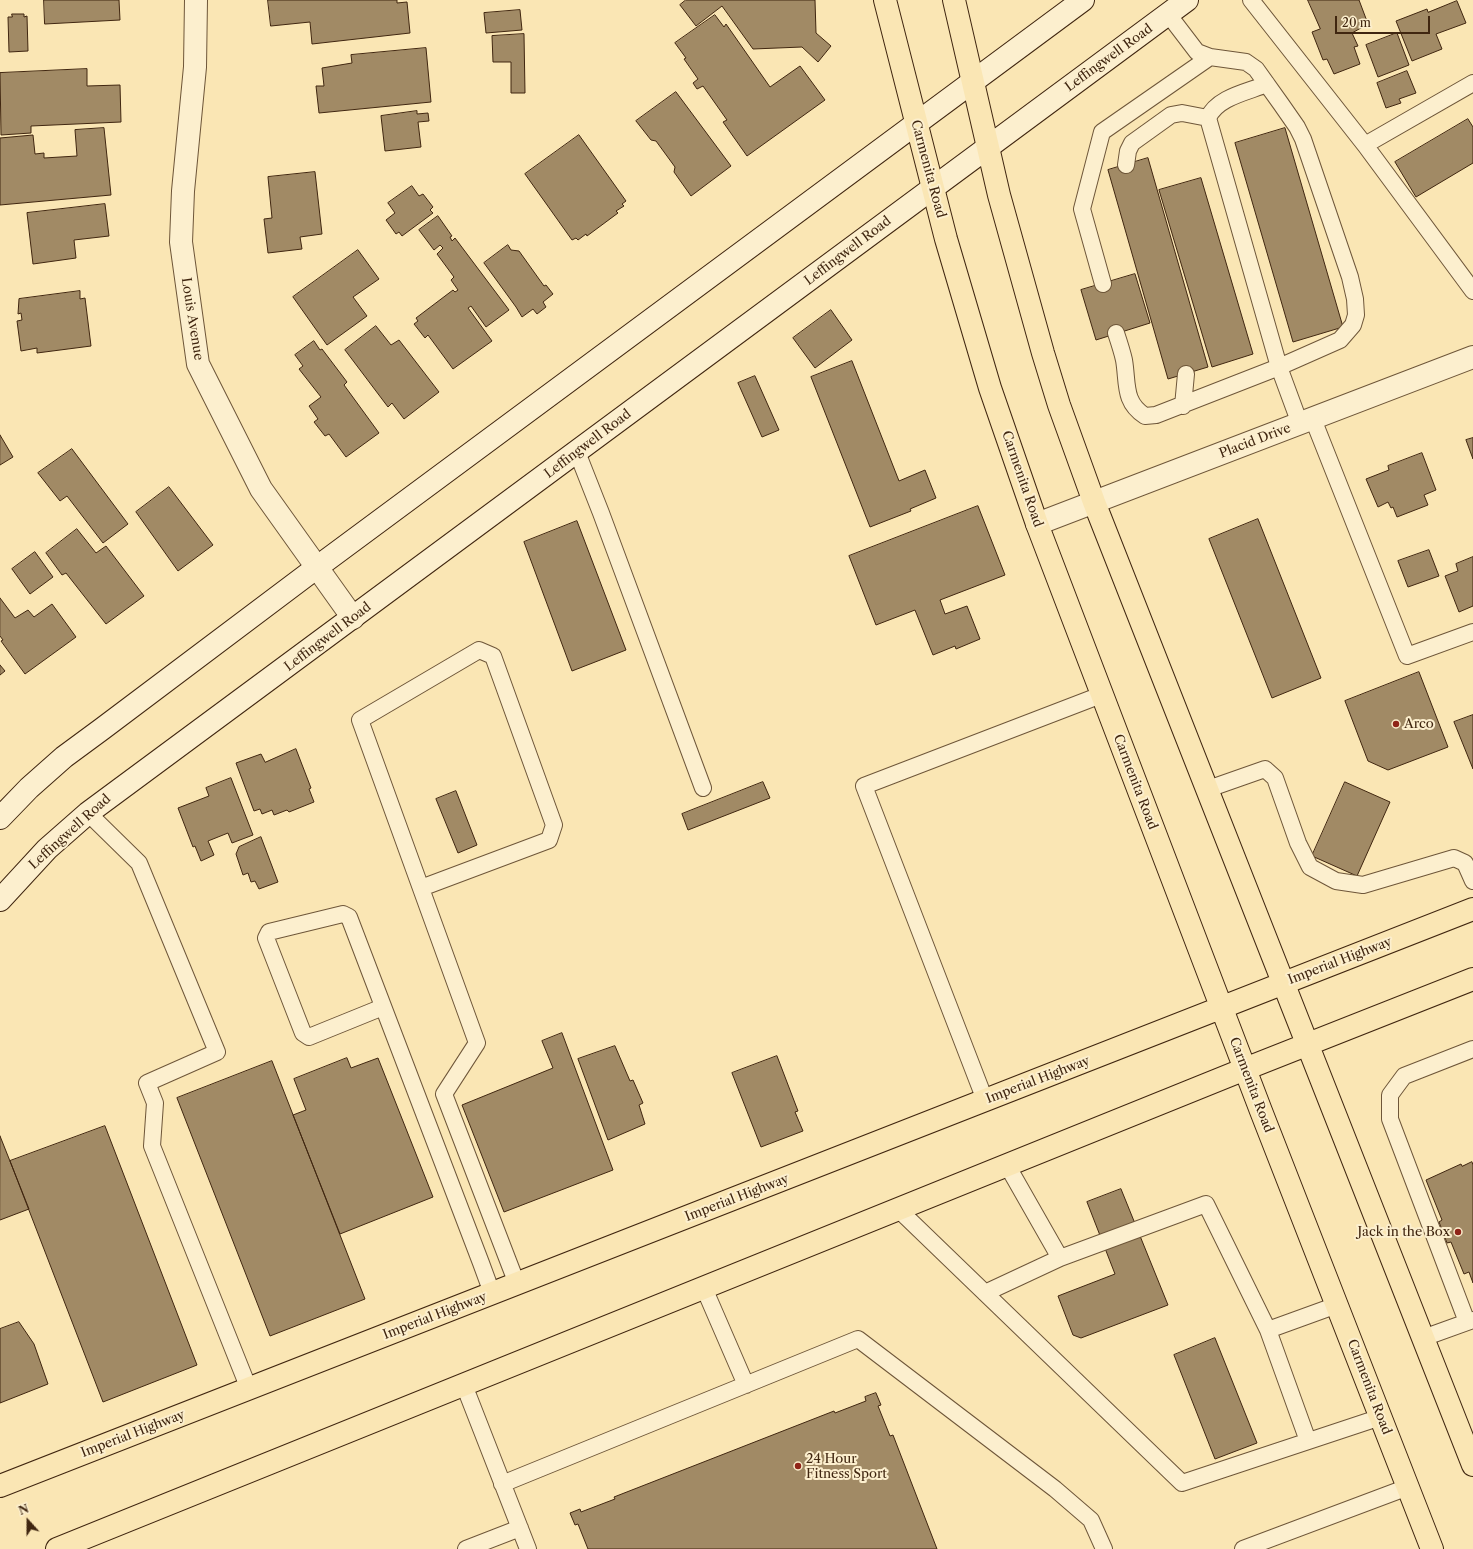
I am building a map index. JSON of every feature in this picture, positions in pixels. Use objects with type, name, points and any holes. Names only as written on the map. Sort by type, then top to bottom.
[{"type":"main road","name":"Louis Avenue","points":[[196,0],[195,67],[183,191],[181,242],[198,364],[261,489],[353,618]]},
{"type":"main road","name":"Carmenita Road","points":[[885,0],[915,123],[990,388],[1037,524],[1221,1008],[1432,1549]]},
{"type":"main road","points":[[954,0],[987,148],[1043,353],[1059,405],[1094,502],[1473,1465]]},
{"type":"main road","points":[[1,816],[29,788],[64,757],[915,123],[1083,0]]},
{"type":"main road","name":"Leffingwell Road","points":[[0,900],[47,850],[88,813],[1187,0]]},
{"type":"main road","name":"Placid Drive","points":[[1037,524],[1473,357]]},
{"type":"main road","name":"Imperial Highway","points":[[0,1486],[1473,909]]},
{"type":"main road","points":[[57,1549],[1308,1043],[1472,982]]},
{"type":"lane","points":[[1251,0],[1365,145],[1473,291]]},
{"type":"lane","points":[[1116,333],[1124,360],[1128,396],[1132,406],[1145,416],[1156,416],[1279,367],[1340,340],[1353,325],[1356,315],[1356,299],[1350,278],[1297,127],[1256,70],[1246,62],[1210,57],[1197,52],[1168,14]]},
{"type":"lane","points":[[1103,284],[1082,209],[1102,132],[1210,57]]},
{"type":"lane","points":[[1365,145],[1473,83]]},
{"type":"lane","points":[[1267,84],[1221,102],[1214,108],[1208,118],[1279,367],[1306,421],[1408,656],[1473,632]]},
{"type":"lane","points":[[1126,165],[1128,152],[1132,143],[1170,115],[1182,112],[1208,118]]},
{"type":"lane","points":[[1183,406],[1186,374]]},
{"type":"lane","points":[[577,452],[601,512],[703,788]]},
{"type":"lane","points":[[421,888],[549,840],[554,824],[493,656],[479,650],[360,720],[477,1044],[444,1094],[517,1284]]},
{"type":"lane","points":[[985,1100],[864,786],[1101,695]]},
{"type":"lane","points":[[1208,789],[1265,769],[1275,778],[1298,842],[1310,867],[1336,881],[1363,885],[1454,858],[1465,863],[1473,881]]},
{"type":"lane","points":[[88,813],[139,862],[217,1052],[147,1083],[155,1103],[152,1146],[249,1389]]},
{"type":"lane","points":[[383,1007],[309,1037],[303,1032],[266,938],[269,932],[343,914],[349,917],[492,1293]]},
{"type":"lane","points":[[1423,1338],[1470,1321],[1390,1119],[1390,1095],[1404,1076],[1473,1049]]},
{"type":"lane","points":[[1007,1165],[1060,1258]]},
{"type":"lane","points":[[985,1293],[1060,1258],[1206,1204],[1268,1330],[1308,1441]]},
{"type":"lane","points":[[898,1210],[1182,1483],[1381,1417]]},
{"type":"lane","points":[[704,1288],[746,1385]]},
{"type":"lane","points":[[1268,1330],[1337,1305]]},
{"type":"lane","points":[[502,1484],[858,1339],[1055,1489],[1091,1520],[1104,1549]]},
{"type":"lane","points":[[464,1385],[528,1549]]},
{"type":"lane","points":[[1243,1549],[1408,1487]]},
{"type":"lane","points":[[466,1549],[520,1528]]},
{"type":"building","points":[[44,0],[119,0],[120,20],[45,24]]},
{"type":"building","points":[[268,0],[397,0],[397,3],[407,2],[410,33],[312,44],[310,22],[271,26]]},
{"type":"building","points":[[686,0],[815,0],[816,33],[831,46],[818,62],[802,47],[753,49],[722,6],[696,26],[680,5]]},
{"type":"building","points":[[1308,0],[1359,0],[1368,24],[1352,33],[1358,46],[1354,47],[1360,64],[1334,74],[1327,59],[1323,60],[1312,32],[1320,29]]},
{"type":"building","points":[[1457,1],[1466,23],[1436,34],[1442,49],[1412,61],[1396,21],[1427,9],[1428,12]]},
{"type":"building","points":[[520,10],[522,30],[486,33],[484,13]]},
{"type":"building","points":[[12,14],[24,14],[24,17],[27,16],[28,51],[9,52],[8,17],[12,17]]},
{"type":"building","points":[[715,15],[724,27],[726,24],[770,87],[800,66],[825,100],[747,156],[723,122],[727,120],[703,86],[697,89],[693,83],[698,79],[675,43]]},
{"type":"building","points":[[1397,33],[1409,65],[1378,77],[1366,45]]},
{"type":"building","points":[[524,34],[525,93],[511,93],[511,62],[493,62],[492,36]]},
{"type":"building","points":[[426,48],[431,102],[319,113],[316,86],[324,86],[322,68],[352,63],[351,55]]},
{"type":"building","points":[[87,69],[87,86],[120,85],[121,122],[31,126],[31,133],[1,135],[0,73]]},
{"type":"building","points":[[1407,71],[1416,93],[1399,99],[1401,103],[1386,108],[1377,83]]},
{"type":"building","points":[[676,92],[731,166],[691,196],[674,172],[675,167],[656,141],[651,140],[636,121]]},
{"type":"building","points":[[417,111],[417,114],[428,113],[429,121],[418,122],[421,147],[385,151],[381,116]]},
{"type":"building","points":[[1468,119],[1473,127],[1473,163],[1416,197],[1395,162]]},
{"type":"building","points":[[104,128],[111,195],[0,205],[0,138],[33,135],[35,154],[44,153],[44,158],[77,156],[75,130]]},
{"type":"building","points":[[1285,128],[1343,327],[1293,342],[1235,143]]},
{"type":"building","points":[[579,135],[626,201],[622,204],[624,206],[616,211],[618,213],[587,236],[586,234],[578,240],[576,238],[572,240],[525,174]]},
{"type":"building","points":[[1148,158],[1208,367],[1168,379],[1108,170]]},
{"type":"building","points":[[315,172],[322,234],[300,237],[302,249],[268,253],[264,219],[272,218],[268,177]]},
{"type":"building","points":[[1201,178],[1253,354],[1212,367],[1159,190]]},
{"type":"building","points":[[412,186],[419,196],[423,194],[433,207],[430,210],[433,213],[402,236],[399,232],[396,234],[386,220],[395,213],[388,203]]},
{"type":"building","points":[[105,204],[109,236],[74,240],[76,258],[33,264],[27,213]]},
{"type":"building","points":[[438,216],[452,236],[450,237],[452,241],[455,238],[509,310],[486,327],[471,306],[468,308],[492,341],[453,369],[428,335],[425,338],[414,324],[418,321],[416,318],[453,290],[455,292],[458,290],[451,280],[454,277],[437,254],[443,248],[440,245],[434,250],[419,230]]},
{"type":"building","points":[[508,245],[511,250],[519,251],[544,286],[546,285],[553,294],[543,302],[546,307],[537,314],[533,309],[522,317],[484,263]]},
{"type":"building","points":[[358,250],[379,279],[353,297],[367,316],[327,345],[293,297]]},
{"type":"building","points":[[1135,274],[1150,323],[1096,340],[1081,290]]},
{"type":"building","points":[[80,291],[80,299],[85,298],[91,346],[37,353],[37,348],[21,351],[17,321],[22,320],[21,313],[18,314],[19,299]]},
{"type":"building","points":[[831,310],[852,340],[815,368],[793,338]]},
{"type":"building","points":[[376,326],[391,345],[399,340],[439,392],[404,419],[392,403],[388,407],[345,350]]},
{"type":"building","points":[[314,341],[320,350],[322,349],[347,382],[344,385],[379,433],[346,457],[329,434],[325,436],[314,422],[318,419],[309,406],[321,397],[299,369],[303,366],[295,355]]},
{"type":"building","points":[[852,361],[899,481],[925,470],[936,498],[910,509],[911,511],[870,527],[811,377]]},
{"type":"building","points":[[755,376],[779,430],[762,437],[738,383]]},
{"type":"building","points":[[0,435],[13,457],[0,465]]},
{"type":"building","points":[[1473,438],[1473,459],[1466,440]]},
{"type":"building","points":[[72,449],[128,524],[103,543],[67,496],[60,501],[38,473]]},
{"type":"building","points":[[1422,453],[1436,490],[1424,495],[1428,505],[1397,517],[1393,507],[1391,508],[1388,502],[1378,507],[1366,479],[1389,470],[1388,466]]},
{"type":"building","points":[[169,487],[213,545],[178,571],[136,512]]},
{"type":"building","points":[[978,506],[1005,575],[940,600],[945,614],[967,606],[980,639],[956,649],[955,646],[933,655],[915,610],[876,625],[849,556]]},
{"type":"building","points":[[1258,519],[1321,678],[1272,698],[1209,539]]},
{"type":"building","points":[[577,521],[626,650],[572,671],[524,542]]},
{"type":"building","points":[[77,529],[96,553],[106,546],[144,596],[106,624],[66,573],[62,575],[46,553]]},
{"type":"building","points":[[1429,550],[1439,576],[1408,587],[1398,561]]},
{"type":"building","points":[[35,552],[53,577],[30,594],[12,569]]},
{"type":"building","points":[[1473,557],[1473,606],[1459,612],[1445,576],[1458,571],[1456,564]]},
{"type":"building","points":[[0,598],[15,618],[28,610],[34,617],[52,604],[76,637],[25,674],[1,641],[3,640],[0,636]]},
{"type":"building","points":[[0,665],[5,671],[0,675]]},
{"type":"building","name":"Arco","points":[[1419,672],[1448,747],[1388,770],[1368,761],[1345,701]]},
{"type":"building","points":[[1473,715],[1473,769],[1454,722]]},
{"type":"building","points":[[296,749],[311,788],[309,789],[314,802],[289,812],[287,810],[274,815],[272,810],[262,814],[260,809],[254,811],[236,763],[261,754],[265,762]]},
{"type":"building","points":[[231,778],[253,835],[232,843],[228,833],[208,841],[214,855],[201,861],[195,846],[193,847],[178,808],[209,796],[206,788]]},
{"type":"building","points":[[763,782],[770,798],[688,830],[682,814]]},
{"type":"building","points":[[1345,782],[1390,802],[1357,876],[1312,856]]},
{"type":"building","points":[[456,791],[477,845],[458,853],[436,799]]},
{"type":"building","points":[[261,837],[278,882],[259,889],[255,881],[251,882],[248,873],[243,875],[236,854],[239,847]]},
{"type":"building","points":[[562,1033],[613,1170],[504,1212],[462,1105],[553,1068],[542,1041]]},
{"type":"building","points":[[615,1046],[630,1081],[633,1080],[643,1103],[639,1105],[645,1124],[608,1140],[578,1059]]},
{"type":"building","points":[[777,1056],[798,1111],[795,1112],[803,1131],[761,1147],[732,1073]]},
{"type":"building","points":[[347,1058],[351,1068],[378,1058],[433,1197],[340,1234],[293,1115],[306,1110],[294,1079]]},
{"type":"building","points":[[272,1061],[365,1299],[270,1336],[177,1098]]},
{"type":"building","points":[[105,1126],[197,1365],[103,1402],[10,1161]]},
{"type":"building","points":[[0,1136],[29,1209],[0,1220]]},
{"type":"building","name":"Jack in the Box","points":[[1472,1162],[1473,1283],[1469,1272],[1464,1274],[1451,1242],[1447,1243],[1439,1222],[1442,1220],[1426,1180],[1461,1164],[1462,1166]]},
{"type":"building","points":[[1121,1189],[1168,1305],[1081,1338],[1073,1335],[1058,1296],[1115,1274],[1087,1202]]},
{"type":"building","points":[[19,1322],[34,1344],[48,1384],[0,1403],[0,1329]]},
{"type":"building","points":[[1215,1338],[1257,1443],[1215,1459],[1174,1355]]},
{"type":"building","name":"24 Hour Fitness Sport","points":[[876,1393],[881,1405],[878,1406],[890,1436],[893,1435],[937,1549],[588,1549],[578,1524],[575,1525],[570,1513],[580,1509],[581,1512],[615,1499],[614,1497],[834,1411],[835,1413],[866,1401],[865,1397]]},
{"type":"place","name":"Arco","points":[[1396,724]]},
{"type":"place","name":"Jack in the Box","points":[[1458,1232]]},
{"type":"place","name":"24 Hour Fitness Sport","points":[[798,1466]]}]
